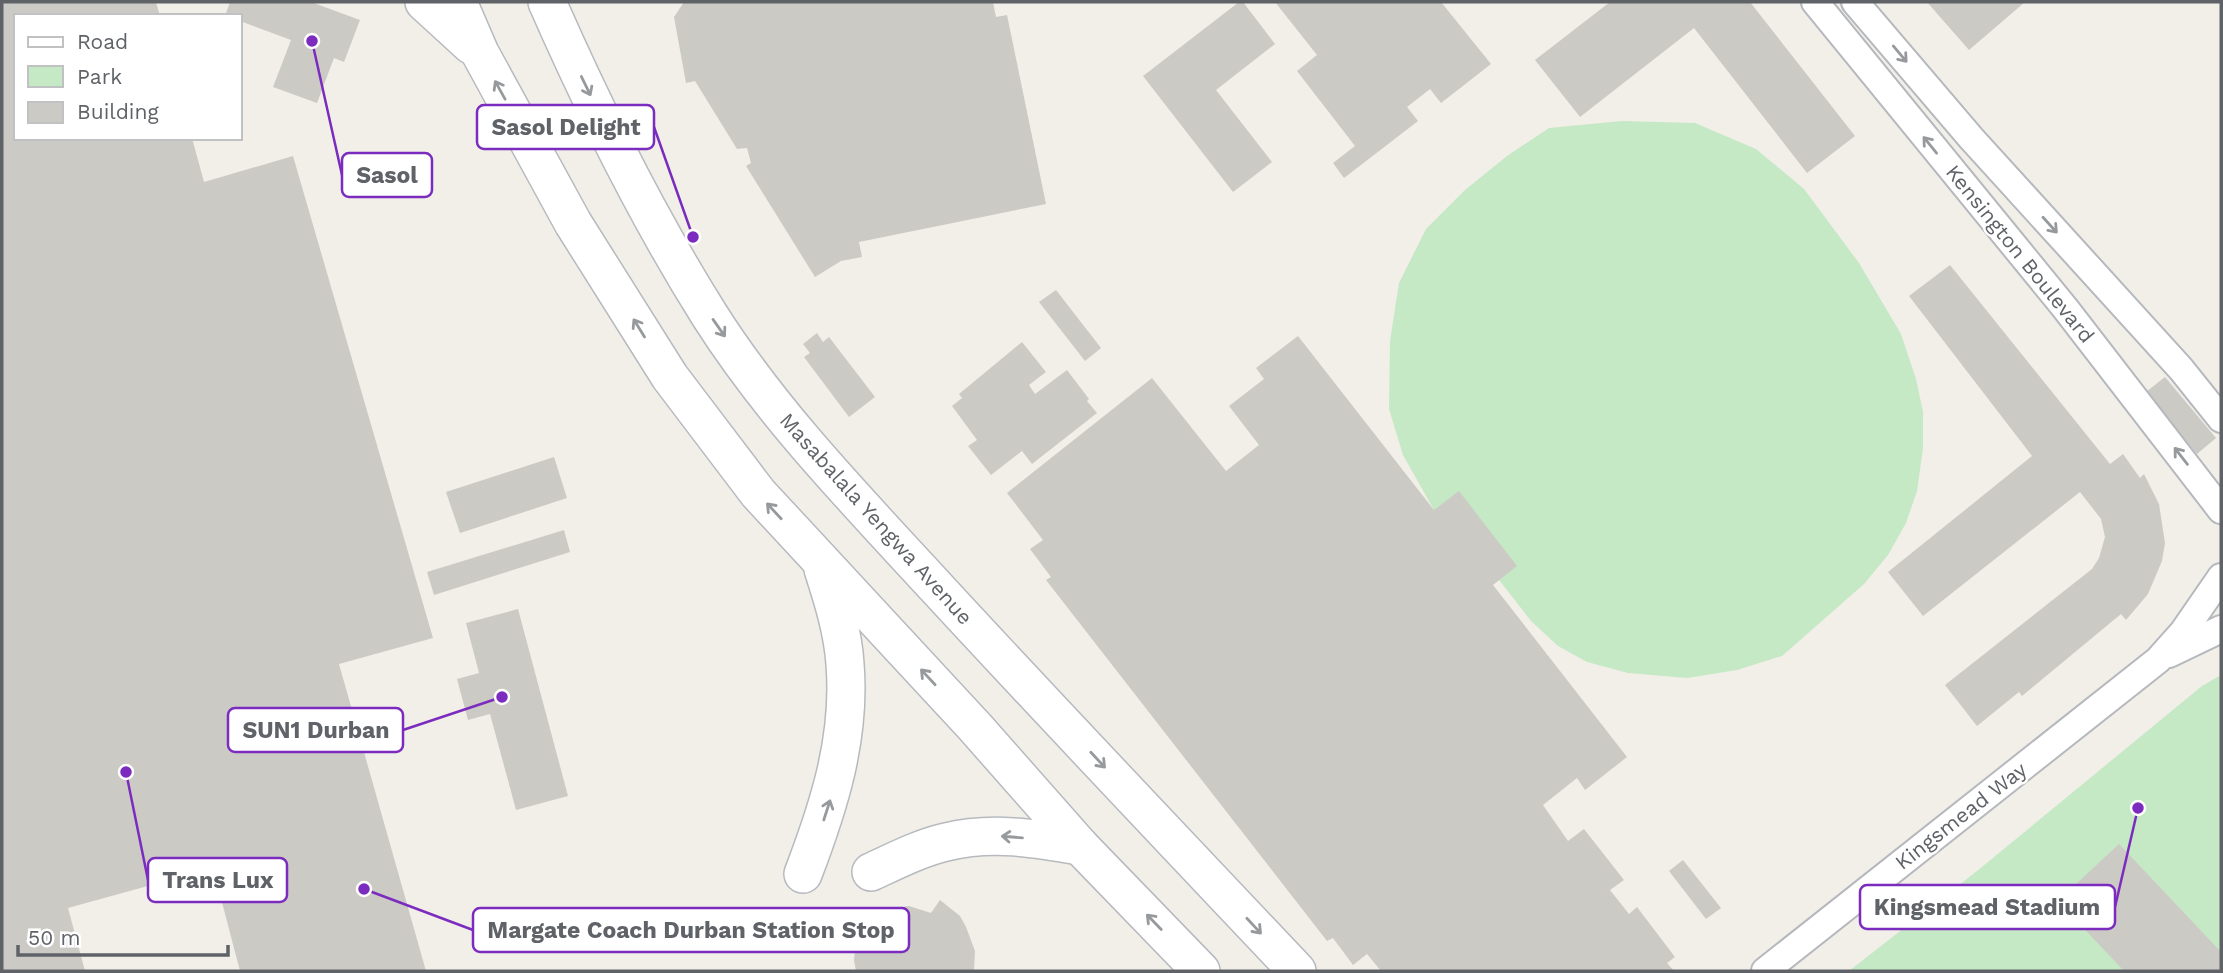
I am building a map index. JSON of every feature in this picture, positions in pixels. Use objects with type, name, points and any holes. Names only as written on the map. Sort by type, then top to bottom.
[{"type":"main road","points":[[424,2],[480,53]]},
{"type":"main road","points":[[458,2],[480,53],[573,223],[670,377],[758,493],[975,727],[1080,846],[1201,971]]},
{"type":"main road","name":"Masabalala Yengwa Avenue","points":[[547,2],[568,50],[649,211],[710,317],[768,398],[836,479],[1297,971]]},
{"type":"main road","points":[[568,50],[575,2]]},
{"type":"main road","points":[[803,874],[831,797],[842,745],[845,713],[845,662],[842,643],[821,561]]},
{"type":"main road","points":[[871,872],[921,850],[970,837],[992,835],[1080,846]]},
{"type":"street","name":"Kensington Boulevard","points":[[1815,2],[2066,308],[2221,510]]},
{"type":"street","name":"Kensington Boulevard","points":[[1856,2],[1971,138],[2181,369],[2221,419]]},
{"type":"street","name":"Kingsmead Way","points":[[1765,971],[2158,660],[2183,632],[2221,578]]},
{"type":"street","name":"Kingsmead Way","points":[[2158,660],[2221,629]]},
{"type":"green space","points":[[1622,121],[1695,123],[1756,149],[1804,189],[1859,263],[1901,334],[1916,379],[1923,412],[1923,448],[1917,491],[1906,523],[1888,555],[1864,584],[1782,656],[1737,670],[1687,678],[1628,673],[1587,662],[1558,646],[1531,621],[1499,580],[1434,510],[1403,455],[1389,409],[1390,341],[1399,283],[1426,229],[1465,190],[1507,156],[1549,128]]},
{"type":"green space","points":[[2221,675],[2221,971],[1849,971],[1977,871],[2202,686]]},
{"type":"building","points":[[2,2],[156,2],[159,14],[14,14],[14,140],[193,140],[204,182],[293,156],[433,638],[339,664],[426,971],[240,971],[213,868],[68,908],[85,971],[2,971]]},
{"type":"building","points":[[230,2],[311,2],[360,20],[344,62],[334,58],[317,103],[273,87],[291,40],[242,22],[242,14],[226,14]]},
{"type":"building","points":[[684,2],[993,2],[996,17],[1007,15],[1046,204],[859,242],[862,257],[841,261],[815,277],[746,166],[751,163],[747,148],[737,149],[695,81],[686,83],[674,17]]},
{"type":"building","points":[[1239,2],[1243,2],[1275,44],[1216,90],[1272,162],[1233,192],[1143,76]]},
{"type":"building","points":[[1275,2],[1441,2],[1491,64],[1441,103],[1430,89],[1407,107],[1418,121],[1344,178],[1333,163],[1355,146],[1297,71],[1317,55]]},
{"type":"building","points":[[1610,2],[1750,2],[1855,136],[1807,173],[1694,28],[1580,117],[1535,60]]},
{"type":"building","points":[[1927,2],[2025,2],[1969,50]]},
{"type":"building","points":[[1950,265],[2110,464],[2123,454],[2140,478],[2144,474],[2159,504],[2165,543],[2162,561],[2148,594],[2126,620],[2121,614],[2022,696],[2019,692],[1977,726],[1945,685],[2092,569],[2099,558],[2105,537],[2101,519],[2080,492],[1923,616],[1888,572],[2032,456],[1909,296]]},
{"type":"building","points":[[1056,290],[1101,348],[1085,361],[1039,302]]},
{"type":"building","points":[[817,333],[823,342],[829,337],[875,397],[849,417],[804,357],[810,353],[803,344]]},
{"type":"building","points":[[1298,336],[1434,510],[1459,491],[1517,566],[1493,585],[1627,757],[1585,790],[1577,778],[1543,805],[1568,841],[1584,829],[1624,880],[1610,890],[1629,914],[1637,907],[1675,957],[1667,963],[1674,971],[1381,971],[1367,954],[1353,965],[1333,938],[1327,941],[1046,580],[1051,577],[1030,549],[1043,540],[1007,493],[1152,378],[1226,471],[1259,445],[1229,406],[1264,379],[1256,368]]},
{"type":"building","points":[[1022,342],[1046,372],[1029,385],[1035,394],[1067,370],[1097,413],[1032,464],[1022,451],[991,475],[968,446],[977,440],[952,406],[962,398],[959,394]]},
{"type":"building","points":[[2165,377],[2216,438],[2197,454],[2146,392]]},
{"type":"building","points":[[554,457],[567,498],[460,533],[446,492]]},
{"type":"building","points":[[564,530],[570,552],[434,595],[427,572]]},
{"type":"building","points":[[518,609],[568,796],[516,810],[490,714],[468,720],[457,679],[479,673],[466,623]]},
{"type":"building","points":[[2119,844],[2221,952],[2221,971],[2124,971],[2058,901]]},
{"type":"building","points":[[1683,860],[1721,908],[1706,919],[1669,871]]},
{"type":"building","points":[[940,900],[960,916],[966,927],[975,951],[974,971],[856,971],[856,943],[864,928],[876,916],[892,908],[909,906],[931,913]]},
{"type":"place","name":"Sasol","points":[[312,41]]},
{"type":"place","name":"Sasol Delight","points":[[693,237]]},
{"type":"place","name":"SUN1 Durban","points":[[502,697]]},
{"type":"place","name":"Trans Lux","points":[[126,772]]},
{"type":"place","name":"Kingsmead Stadium","points":[[2138,808]]},
{"type":"place","name":"Margate Coach Durban Station Stop","points":[[364,889]]}]
